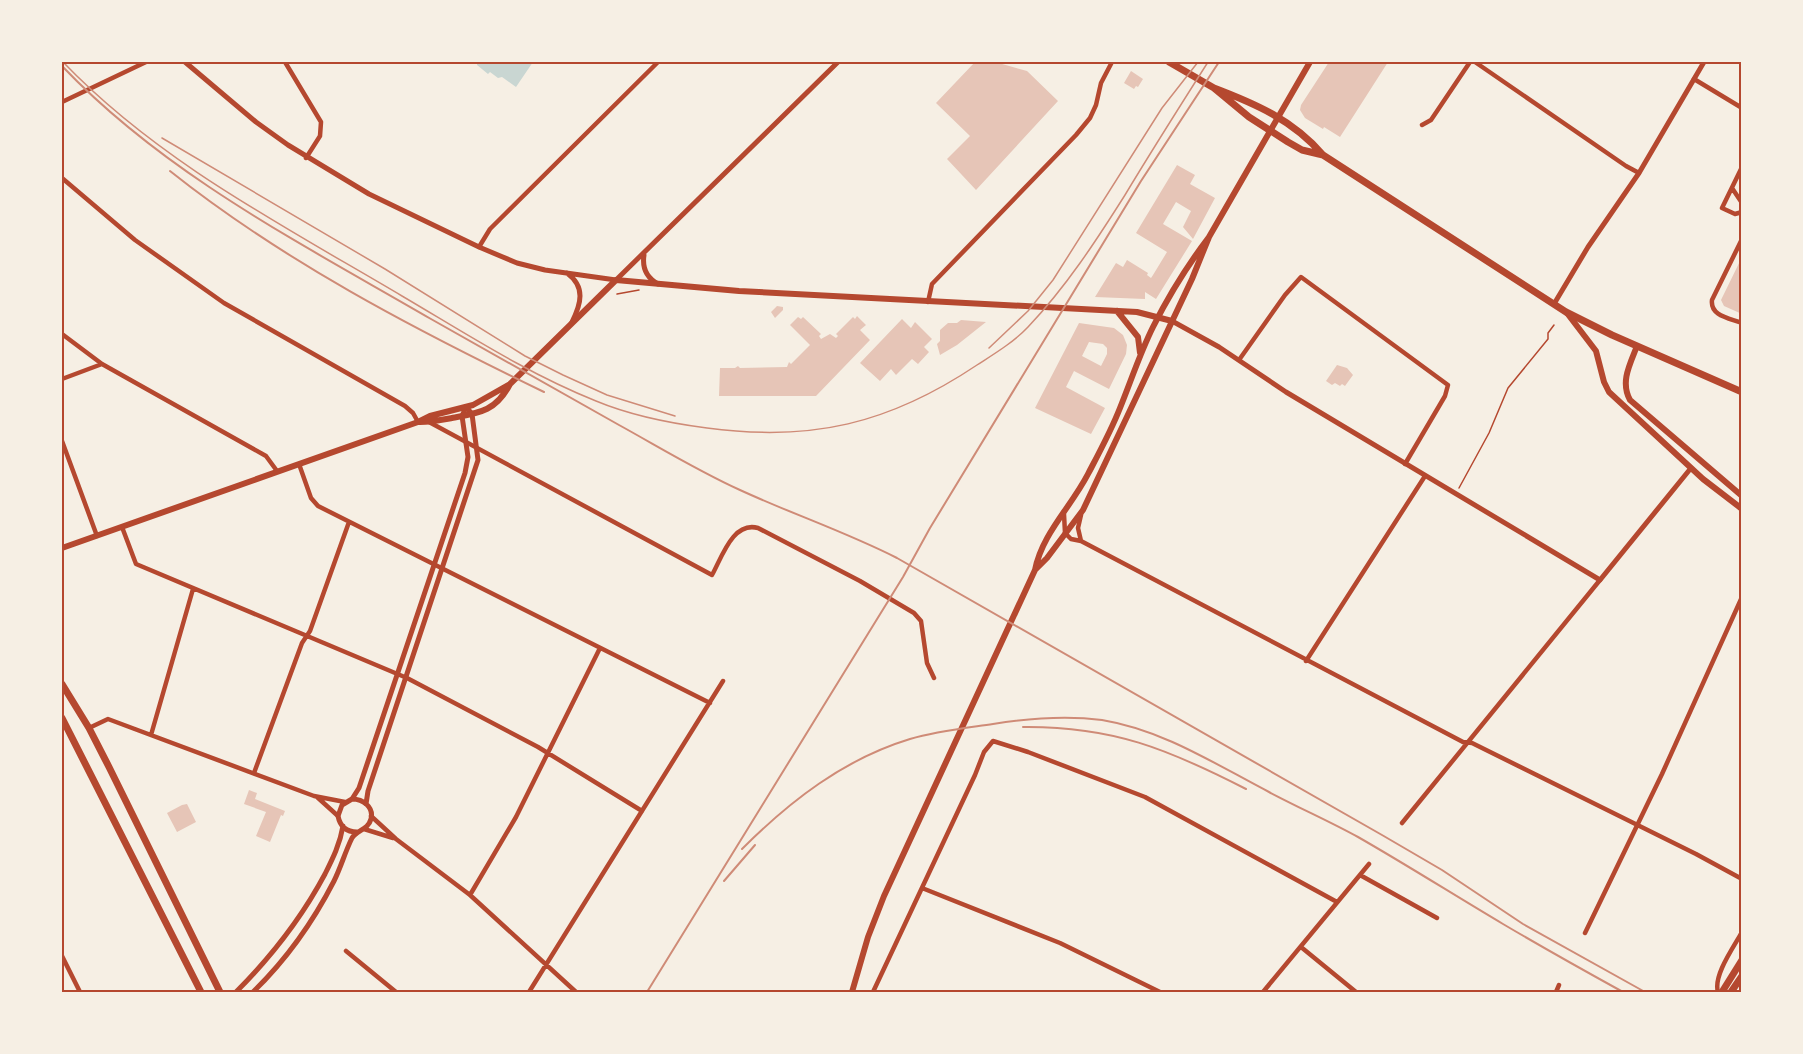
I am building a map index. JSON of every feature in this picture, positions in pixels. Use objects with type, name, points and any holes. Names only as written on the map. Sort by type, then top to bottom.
[{"type":"main road","points":[[1035,570],[1047,558],[1083,510],[1192,279],[1209,237],[1310,62]]},
{"type":"main road","points":[[1172,63],[1214,88],[1249,117],[1269,130],[1302,150],[1323,155]]},
{"type":"main road","points":[[1214,88],[1257,104],[1309,139],[1323,155],[1566,312],[1742,392]]},
{"type":"main road","points":[[852,993],[868,937],[884,896],[1035,570],[1043,544],[1087,476],[1106,438],[1158,317],[1186,267],[1209,237]]},
{"type":"main road","points":[[62,548],[430,416],[483,400],[510,384],[616,280],[661,285],[928,302],[1137,312],[1172,321]]},
{"type":"main road","points":[[1117,311],[1138,337],[1140,356]]},
{"type":"main road","points":[[1566,312],[1596,351],[1609,392],[1691,468],[1742,509]]},
{"type":"main road","points":[[1637,346],[1625,379],[1628,396],[1742,496]]},
{"type":"main road","points":[[418,422],[429,422],[486,410],[503,397],[510,384]]},
{"type":"main road","points":[[1690,452],[1691,468]]},
{"type":"main road","points":[[1691,468],[1700,466],[1710,470]]},
{"type":"main road","points":[[62,684],[89,728],[220,993]]},
{"type":"main road","points":[[62,718],[201,993]]},
{"type":"main road","points":[[1720,993],[1742,960]]},
{"type":"main road","points":[[1731,993],[1742,976]]},
{"type":"street","points":[[62,102],[146,62]]},
{"type":"street","points":[[185,62],[256,122],[306,158],[369,194],[478,247],[528,266],[616,280],[838,62]]},
{"type":"street","points":[[285,62],[321,122],[320,136],[306,158]]},
{"type":"street","points":[[478,247],[490,229],[658,62]]},
{"type":"street","points":[[928,302],[932,284],[1090,118],[1096,105],[1101,83],[1112,62]]},
{"type":"street","points":[[1422,124],[1431,120],[1470,62]]},
{"type":"street","points":[[1475,62],[1639,173]]},
{"type":"street","points":[[1554,304],[1588,247],[1639,173],[1703,62]]},
{"type":"street","points":[[1694,79],[1742,108]]},
{"type":"street","points":[[1742,167],[1722,208],[1742,220]]},
{"type":"street","points":[[62,177],[120,228],[195,284],[255,322],[405,406],[418,422]]},
{"type":"street","points":[[1732,188],[1742,203]]},
{"type":"street","points":[[1735,214],[1742,212]]},
{"type":"street","points":[[1740,323],[1715,312],[1711,306],[1742,239]]},
{"type":"street","points":[[644,253],[643,261],[647,274],[661,285]]},
{"type":"street","points":[[567,273],[578,284],[580,294],[580,303],[572,322]]},
{"type":"street","points":[[1239,360],[1285,295],[1301,277],[1448,385],[1445,396],[1405,464]]},
{"type":"street","points":[[1172,321],[1599,580]]},
{"type":"street","points":[[62,334],[102,364],[266,456],[277,471]]},
{"type":"street","points":[[62,379],[102,364]]},
{"type":"street","points":[[352,799],[359,788],[465,473],[468,457],[462,416],[466,407],[472,414],[478,460],[368,791],[366,804],[371,816],[396,839],[470,895],[576,993]]},
{"type":"street","points":[[429,422],[712,574],[734,537],[745,527],[758,528],[876,589],[914,613],[921,621],[927,663],[934,678]]},
{"type":"street","points":[[62,441],[97,536]]},
{"type":"street","points":[[299,464],[313,502],[710,703]]},
{"type":"street","points":[[1402,823],[1691,468]]},
{"type":"street","points":[[1306,661],[1425,476]]},
{"type":"street","points":[[1081,542],[1078,528],[1083,510]]},
{"type":"street","points":[[1065,512],[1065,533],[1071,538],[1306,661],[1742,879]]},
{"type":"street","points":[[254,773],[349,522]]},
{"type":"street","points":[[122,527],[136,564],[306,637],[397,673],[472,710],[548,753],[642,811]]},
{"type":"street","points":[[151,735],[193,589]]},
{"type":"street","points":[[1586,933],[1742,597]]},
{"type":"street","points":[[470,895],[516,817],[600,648]]},
{"type":"street","points":[[529,993],[723,681]]},
{"type":"street","points":[[89,728],[108,719],[314,796],[345,802]]},
{"type":"street","points":[[62,736],[69,731]]},
{"type":"street","points":[[873,993],[984,752],[993,741],[1145,797],[1337,902]]},
{"type":"street","points":[[314,796],[338,816],[343,826],[350,831],[357,832]]},
{"type":"street","points":[[338,816],[340,808],[352,799],[366,804]]},
{"type":"street","points":[[253,993],[287,955],[312,920],[334,880],[352,839],[369,823],[371,816]]},
{"type":"street","points":[[236,993],[278,946],[304,910],[338,849],[343,826]]},
{"type":"street","points":[[364,829],[396,839]]},
{"type":"street","points":[[1263,993],[1369,864]]},
{"type":"street","points":[[1360,875],[1437,918]]},
{"type":"street","points":[[922,888],[1060,943],[1160,993]]},
{"type":"street","points":[[1720,993],[1717,982],[1720,973],[1742,932]]},
{"type":"street","points":[[1300,947],[1356,993]]},
{"type":"street","points":[[346,951],[396,992]]},
{"type":"street","points":[[62,956],[80,993]]},
{"type":"street","points":[[1556,993],[1559,985]]},
{"type":"path","points":[[1456,494],[1489,433],[1508,388],[1548,339],[1548,333],[1554,325]]},
{"type":"shaded area","points":[[477,62],[533,62],[516,87],[502,77],[498,78],[490,72],[488,74],[477,65]]},
{"type":"building","points":[[975,62],[995,62],[1027,71],[1058,101],[976,190],[947,159],[970,136],[936,103]]},
{"type":"building","points":[[1329,62],[1388,62],[1340,137],[1305,118],[1300,110]]},
{"type":"building","points":[[1131,71],[1143,79],[1134,89],[1124,83]]},
{"type":"building","points":[[1177,165],[1195,175],[1190,184],[1215,198],[1193,239],[1183,227],[1191,211],[1176,202],[1163,224],[1192,241],[1156,299],[1145,292],[1145,299],[1095,297],[1116,263],[1123,267],[1127,260],[1148,273],[1147,275],[1151,278],[1153,275],[1167,252],[1136,233]]},
{"type":"building","points":[[1742,257],[1742,314],[1724,306],[1721,300]]},
{"type":"building","points":[[777,306],[783,307],[783,310],[775,318],[771,312]]},
{"type":"building","points":[[857,316],[866,325],[860,330],[870,340],[816,396],[719,396],[720,368],[787,367],[789,362],[791,364],[810,345],[790,325],[798,317],[801,319],[803,317],[821,334],[819,336],[821,339],[830,334],[836,338],[838,336],[836,334],[853,317],[855,319]]},
{"type":"building","points":[[902,319],[911,328],[915,322],[932,339],[924,347],[929,352],[918,364],[912,359],[896,375],[891,369],[880,381],[860,363]]},
{"type":"building","points":[[961,320],[986,322],[940,355],[937,344],[940,341],[940,330],[948,323],[957,323]]},
{"type":"building","points":[[1079,323],[1114,328],[1123,335],[1127,345],[1126,354],[1109,389],[1074,371],[1066,387],[1105,408],[1091,434],[1035,408]],"holes":[[[1089,342],[1103,344],[1107,348],[1107,354],[1101,366],[1082,356]]]},
{"type":"building","points":[[1337,365],[1347,368],[1353,375],[1345,386],[1335,383],[1332,385],[1326,381]]},
{"type":"building","points":[[249,790],[257,793],[255,799],[285,811],[283,816],[281,815],[270,842],[256,836],[266,812],[244,804]]},
{"type":"building","points":[[187,804],[196,822],[177,832],[167,813]]},
{"type":"tram line","points":[[63,62],[100,98],[181,162],[268,218],[521,366],[623,411],[678,424],[745,432],[815,430],[880,415],[912,402],[944,385],[1017,338],[1055,296],[1092,246],[1208,62]]},
{"type":"tram line","points":[[989,348],[1028,311],[1053,280],[1162,108],[1198,62]]},
{"type":"tram line","points":[[162,138],[385,269],[525,356],[607,395],[675,416]]},
{"type":"railway","points":[[647,992],[903,577],[930,528],[1141,181],[1219,62]]},
{"type":"railway","points":[[62,66],[102,105],[145,141],[190,174],[285,235],[709,475],[897,558],[1382,835],[1442,870],[1523,924],[1645,992]]},
{"type":"railway","points":[[170,171],[258,235],[351,292],[447,344],[544,392]]},
{"type":"railway","points":[[742,849],[779,814],[840,770],[910,739],[962,728],[1020,720],[1061,717],[1102,720],[1146,732],[1188,749],[1347,831],[1518,933],[1623,992]]},
{"type":"railway","points":[[1023,727],[1084,731],[1139,743],[1191,762],[1246,789]]},
{"type":"railway","points":[[724,881],[755,845]]}]
